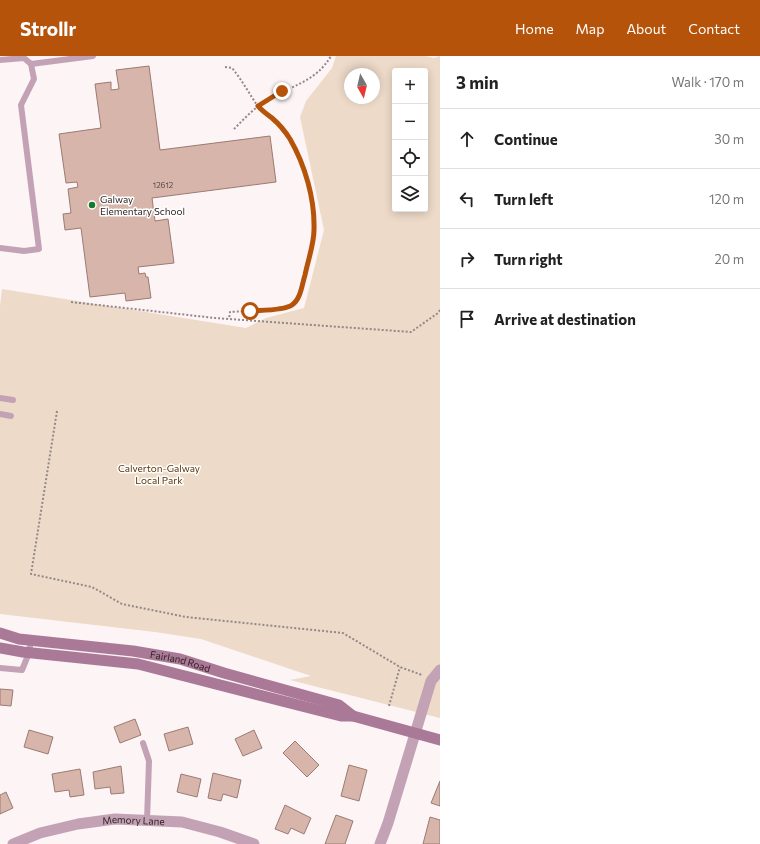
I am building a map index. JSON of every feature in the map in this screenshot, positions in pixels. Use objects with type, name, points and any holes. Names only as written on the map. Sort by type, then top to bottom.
[{"type":"main road","name":"Fairland Road","points":[[0,633],[19,639],[133,651],[180,659],[224,673],[339,705],[353,716]]},
{"type":"main road","name":"Fairland Road","points":[[0,648],[29,653],[138,664],[341,716],[353,716],[440,740]]},
{"type":"street","points":[[380,844],[388,823],[432,680],[440,670]]},
{"type":"street","name":"Memory Lane","points":[[13,844],[40,833],[78,824],[115,819],[182,822],[220,832],[254,844]]},
{"type":"lane","points":[[31,64],[93,56]]},
{"type":"lane","points":[[0,60],[24,58],[31,64],[34,79],[21,105],[39,249],[24,251],[0,248]]},
{"type":"lane","points":[[0,398],[13,400]]},
{"type":"lane","points":[[0,414],[11,416]]},
{"type":"lane","points":[[0,668],[22,670],[29,653],[31,640]]},
{"type":"lane","points":[[143,743],[149,761],[147,821]]},
{"type":"path","points":[[234,129],[258,106],[282,91],[305,81],[318,73],[331,56]]},
{"type":"path","points":[[225,67],[232,68],[258,106],[263,112],[279,124],[290,138],[309,185],[314,210],[314,231],[297,300],[291,306],[281,308],[230,312],[229,319]]},
{"type":"path","points":[[71,302],[229,319],[411,332],[440,310]]},
{"type":"path","points":[[56,411],[31,574],[92,587],[122,604],[186,617],[343,633],[400,667],[432,680]]},
{"type":"path","points":[[389,706],[400,667]]},
{"type":"green space","name":"Calverton-Galway Local Park","points":[[336,56],[425,56],[434,58],[440,56],[440,718],[290,680],[311,676],[201,639],[155,632],[0,614],[0,306],[2,289],[246,328],[266,318],[304,308],[324,230],[300,117],[306,101],[332,68]]},
{"type":"building","name":"Galway Elementary School","points":[[149,66],[160,150],[270,136],[276,182],[152,198],[155,221],[168,219],[174,263],[138,267],[139,274],[145,273],[146,277],[148,277],[151,298],[126,301],[125,293],[90,297],[81,228],[65,230],[63,214],[71,213],[68,189],[78,187],[77,182],[66,183],[59,134],[101,128],[95,84],[111,82],[111,90],[119,89],[116,70]]},
{"type":"building","points":[[0,689],[13,690],[11,706],[0,705]]},
{"type":"building","points":[[135,719],[141,735],[120,743],[114,727]]},
{"type":"building","points":[[188,727],[193,744],[169,751],[164,734]]},
{"type":"building","points":[[29,730],[53,737],[48,754],[24,747]]},
{"type":"building","points":[[254,730],[262,748],[243,756],[235,739]]},
{"type":"building","points":[[295,741],[319,765],[307,777],[283,753]]},
{"type":"building","points":[[349,765],[367,770],[359,801],[341,796]]},
{"type":"building","points":[[121,766],[124,793],[111,794],[110,787],[95,789],[93,772]]},
{"type":"building","points":[[80,769],[84,795],[70,797],[69,790],[55,792],[52,774]]},
{"type":"building","points":[[213,773],[241,780],[237,798],[223,794],[221,801],[208,798]]},
{"type":"building","points":[[181,774],[201,779],[197,797],[177,792]]},
{"type":"building","points":[[440,781],[440,806],[431,803]]},
{"type":"building","points":[[6,792],[13,808],[0,814],[0,795]]},
{"type":"building","points":[[285,805],[311,818],[304,834],[291,828],[288,834],[275,829]]},
{"type":"building","points":[[336,815],[353,821],[345,844],[325,844]]},
{"type":"building","points":[[430,817],[440,820],[440,844],[423,844]]},
{"type":"place","name":"Galway Elementary School","points":[[92,205]]},
{"type":"route","points":[[250,311],[291,306],[297,300],[302,287],[314,231],[314,210],[309,185],[299,158],[290,138],[279,124],[263,112],[258,106],[282,91]]}]
